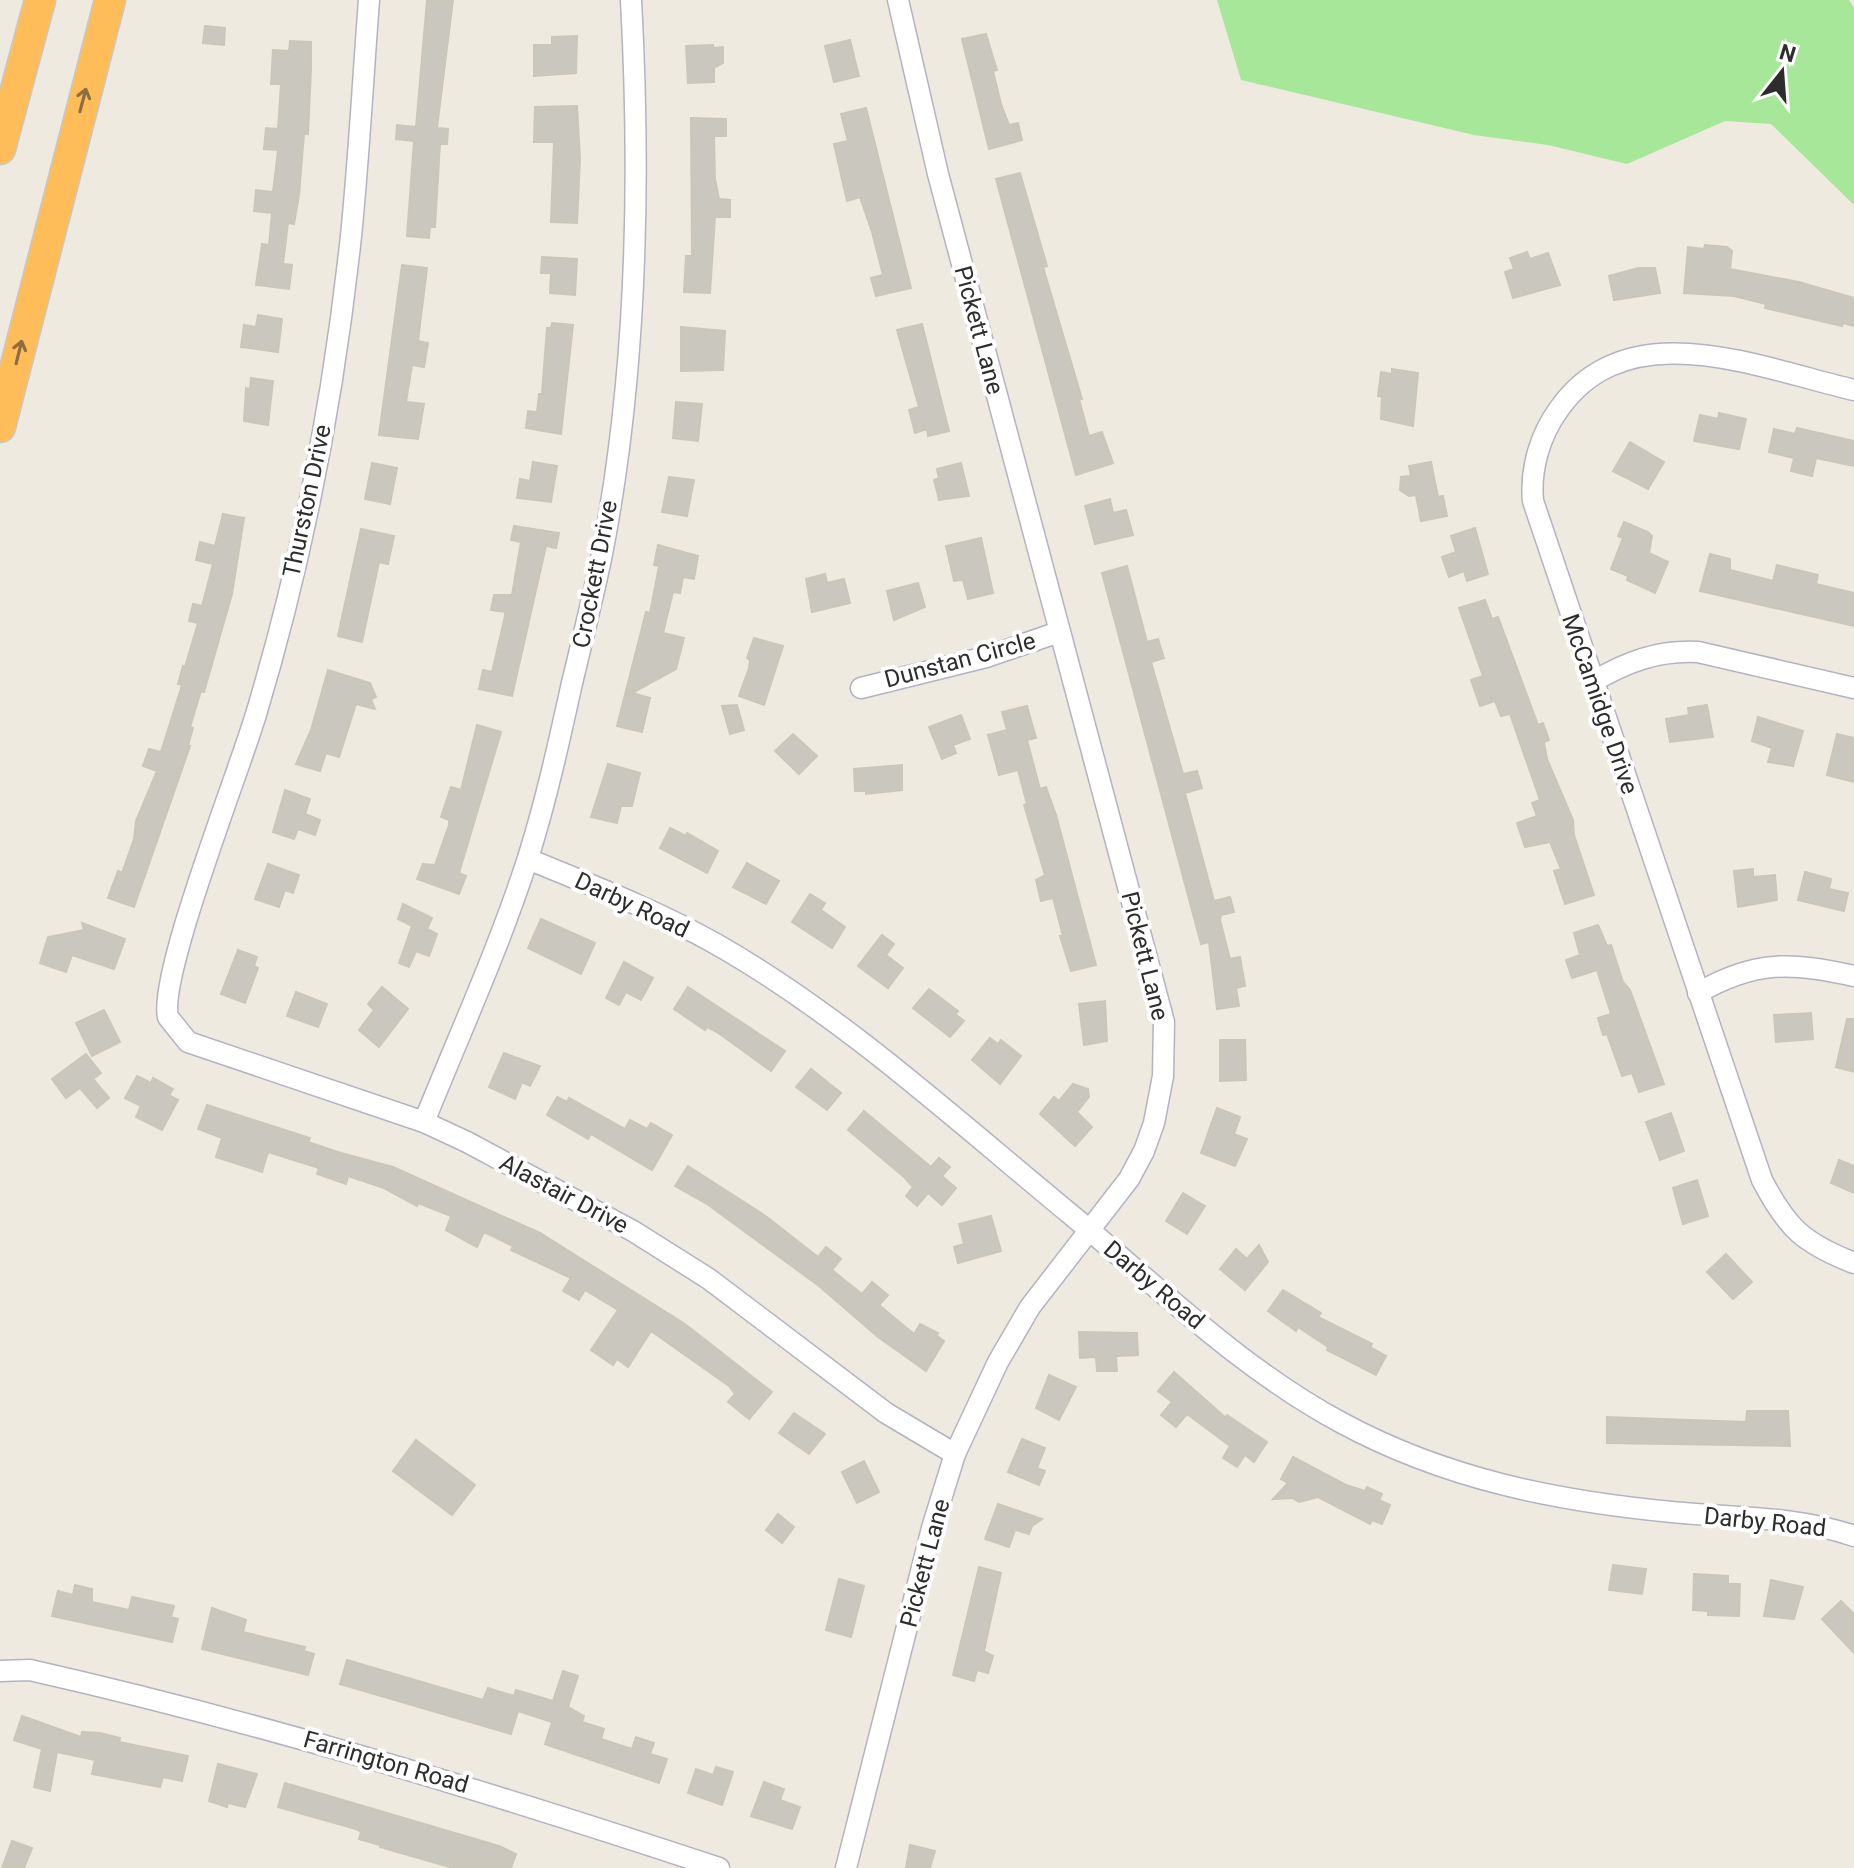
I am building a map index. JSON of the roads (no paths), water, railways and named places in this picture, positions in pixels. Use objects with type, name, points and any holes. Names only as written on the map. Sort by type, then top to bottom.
[{"type":"highway","points":[[0,149],[40,0]]},
{"type":"highway","points":[[0,427],[110,0]]},
{"type":"street","name":"Thurston Drive","points":[[169,986],[269,672],[308,506],[351,237],[369,0]]},
{"type":"street","name":"Crockett Drive","points":[[424,1122],[528,859],[554,765],[601,557],[619,439],[634,200],[635,82],[631,0]]},
{"type":"street","name":"Pickett Lane","points":[[846,1868],[932,1528],[955,1454],[998,1362],[1030,1307],[1129,1179],[1154,1123],[1163,1076],[1164,1022],[938,174],[898,0]]},
{"type":"street","name":"McCamidge Drive","points":[[1854,390],[1704,355],[1664,352],[1619,359],[1573,388],[1550,422],[1531,482],[1533,501],[1592,682],[1762,1180],[1781,1216],[1796,1233],[1825,1251],[1854,1263]]},
{"type":"street","name":"Dunstan Circle","points":[[861,688],[986,657],[1059,632]]},
{"type":"street","points":[[1592,682],[1625,663],[1675,651],[1698,652],[1854,688]]},
{"type":"street","name":"Darby Road","points":[[528,859],[653,912],[717,945],[780,985],[905,1078],[1198,1324],[1340,1423],[1471,1479],[1583,1504],[1791,1521],[1854,1536]]},
{"type":"street","points":[[1698,993],[1746,969],[1790,965],[1854,976]]},
{"type":"street","name":"Alastair Drive","points":[[169,986],[168,1017],[188,1042],[424,1122],[633,1231],[709,1279],[886,1413],[955,1454]]},
{"type":"street","name":"Farrington Road","points":[[0,1671],[18,1669],[48,1674],[333,1745],[719,1868]]}]
